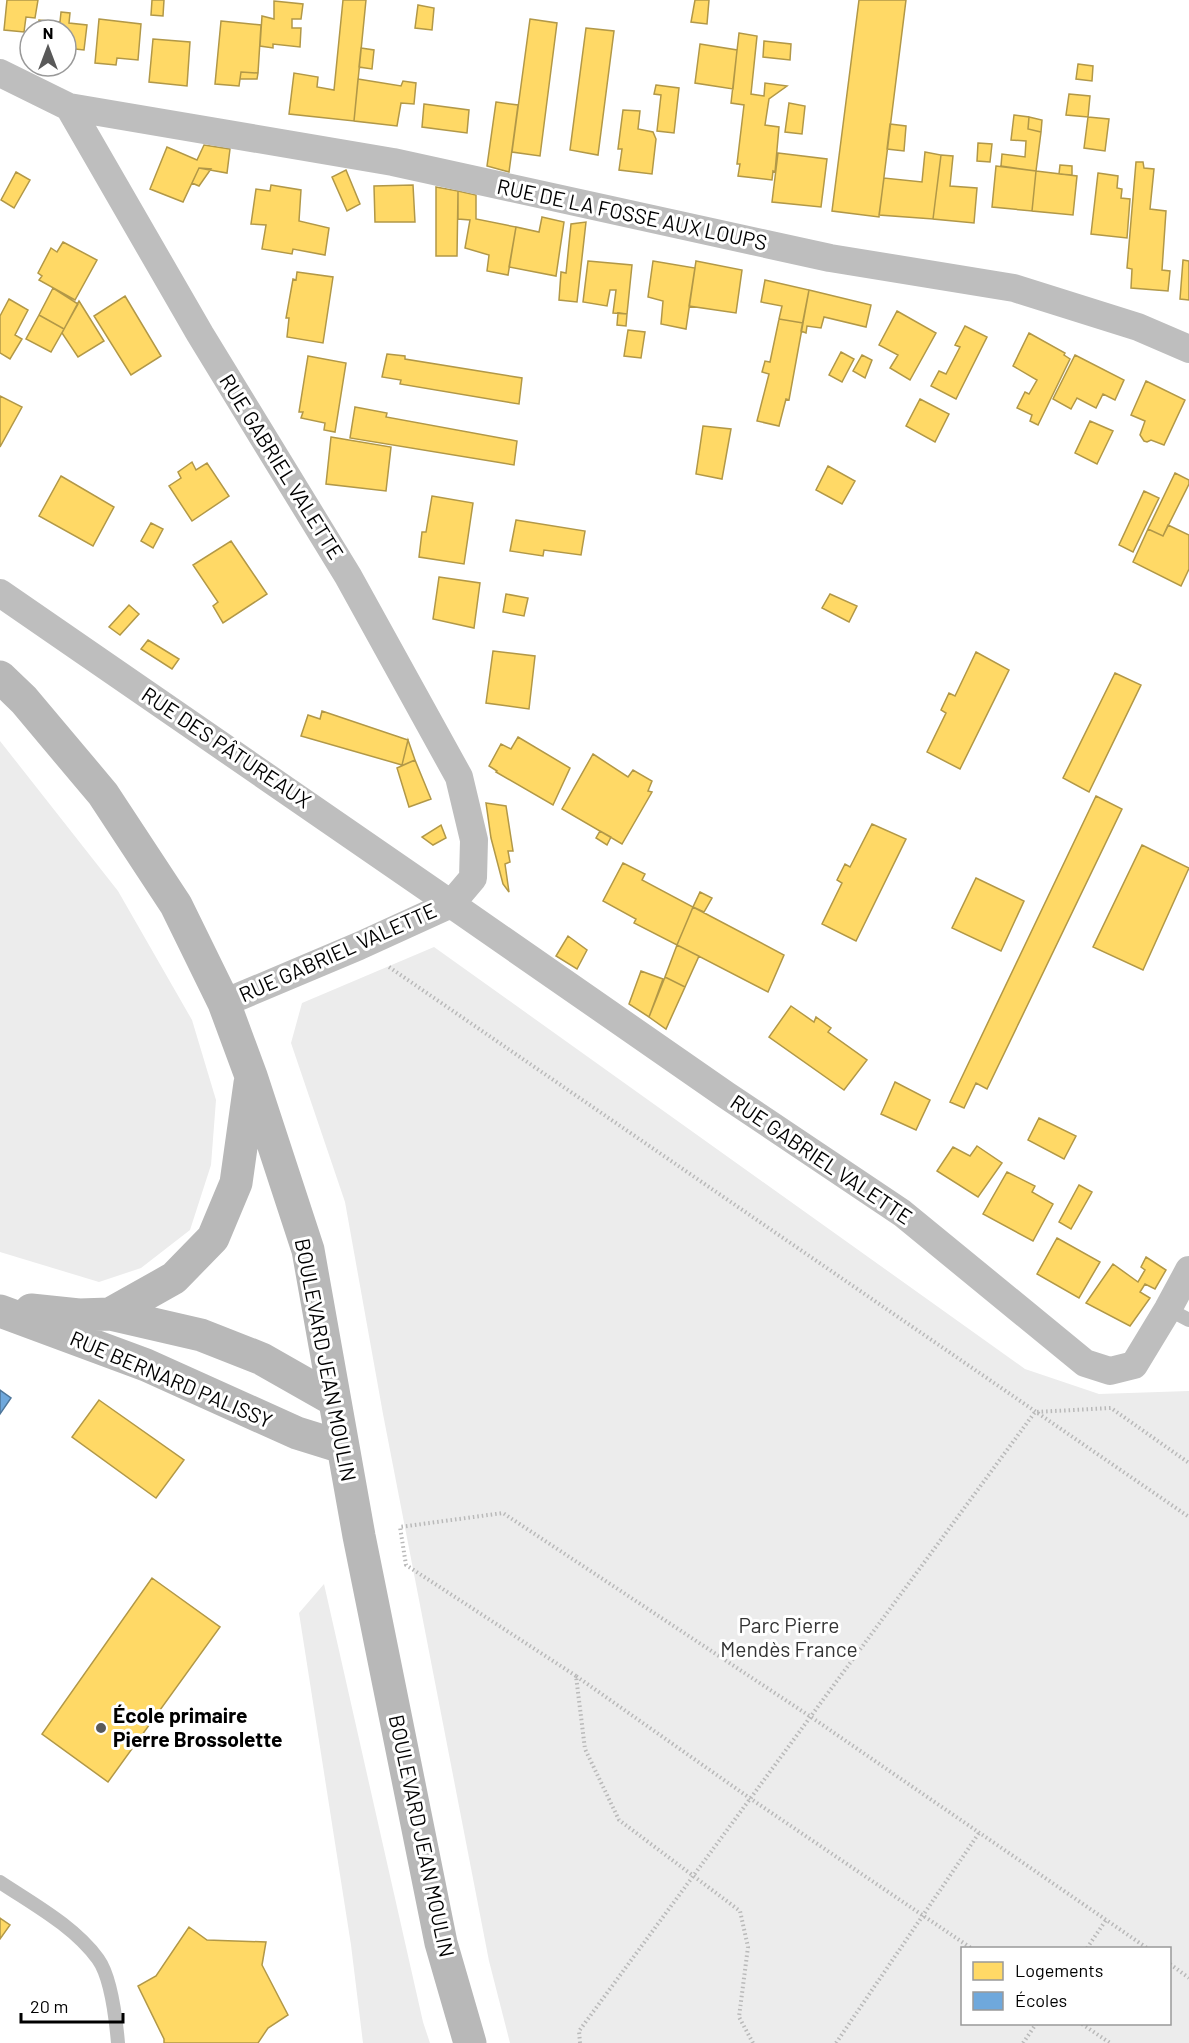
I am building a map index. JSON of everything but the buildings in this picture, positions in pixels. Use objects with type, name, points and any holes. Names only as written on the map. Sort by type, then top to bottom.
[{"type":"main road","name":"BOULEVARD JEAN MOULIN","points":[[0,676],[24,699],[103,794],[176,905],[224,1003],[251,1076],[308,1250],[342,1447],[441,1942],[470,2043]]},
{"type":"main road","name":"RUE BERNARD PALISSY","points":[[110,1314],[174,1278],[213,1238],[236,1182],[251,1076]]},
{"type":"main road","name":"RUE BERNARD PALISSY","points":[[0,1309],[79,1315],[110,1314],[211,1339],[262,1359],[334,1400]]},
{"type":"main road","name":"RUE BERNARD PALISSY","points":[[0,1309],[146,1365],[297,1433],[342,1447]]},
{"type":"street","points":[[0,73],[69,107]]},
{"type":"street","name":"RUE DE LA FOSSE AUX LOUPS","points":[[69,107],[393,162],[830,258],[1014,288],[1138,327],[1189,349]]},
{"type":"street","name":"RUE GABRIEL VALETTE","points":[[69,107],[200,334],[348,576],[459,777],[474,840],[473,878],[451,904],[224,1003]]},
{"type":"street","name":"RUE DES PÂTUREAUX","points":[[0,593],[451,904]]},
{"type":"street","name":"RUE GABRIEL VALETTE","points":[[451,904],[707,1082],[902,1213],[1085,1363],[1110,1371],[1134,1365],[1178,1315],[1189,1270]]},
{"type":"lane","points":[[0,1882],[65,1926],[99,1960],[113,1998],[118,2043]]},
{"type":"path","points":[[359,946],[1189,1517]]},
{"type":"path","points":[[1035,1412],[1112,1408],[1189,1463]]},
{"type":"path","points":[[580,2043],[579,2031],[1035,1412]]},
{"type":"path","points":[[970,1947],[751,1799],[576,1676],[406,1565],[400,1527],[503,1513],[811,1717],[1146,1947]]},
{"type":"path","points":[[576,1676],[585,1749],[619,1820],[740,1911],[748,1947],[739,2016],[753,2043]]},
{"type":"path","points":[[836,2043],[979,1833]]},
{"type":"path","points":[[1088,1947],[1106,1920]]},
{"type":"path","points":[[1171,1965],[1189,1978]]},
{"type":"path","points":[[1023,2043],[1035,2025]]},
{"type":"path","points":[[1083,2025],[1110,2043]]},
{"type":"green space","points":[[0,741],[118,891],[192,1020],[216,1100],[211,1165],[190,1230],[141,1268],[99,1282],[0,1252]]},
{"type":"green space","name":"Parc Pierre Mendès France","points":[[434,947],[1025,1369],[1099,1394],[1189,1391],[1189,2043],[510,2043],[489,1961],[383,1414],[345,1202],[291,1043],[302,1003]]},
{"type":"green space","points":[[324,1584],[423,2022],[430,2043],[363,2043],[351,1945],[299,1613]]},
{"type":"place","name":"École primaire Pierre Brossolette","points":[[101,1728]]}]
